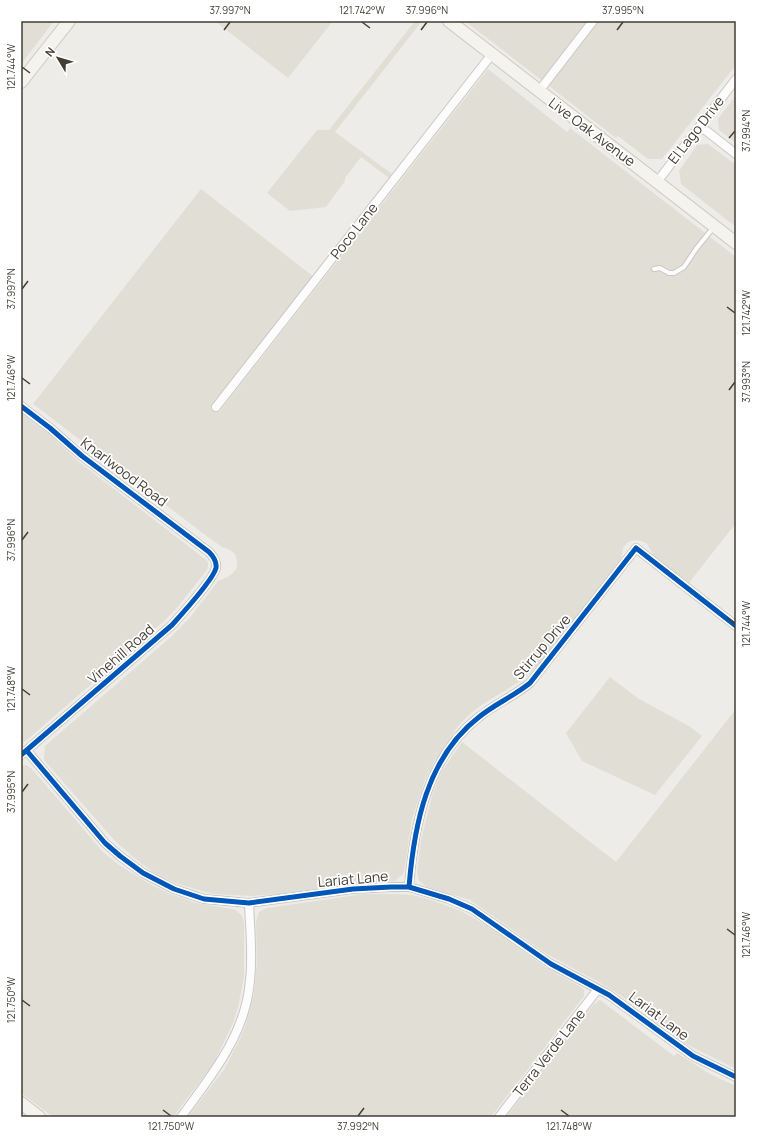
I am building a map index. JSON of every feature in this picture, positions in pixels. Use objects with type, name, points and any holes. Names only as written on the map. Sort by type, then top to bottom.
[{"type":"street","points":[[21,82],[69,21]]},
{"type":"street","name":"Live Oak Avenue","points":[[449,21],[736,243]]},
{"type":"street","points":[[539,91],[593,21]]},
{"type":"street","name":"Poco Lane","points":[[216,407],[492,54]]},
{"type":"street","name":"El Lago Drive","points":[[657,182],[736,79]]},
{"type":"street","points":[[700,126],[736,154]]},
{"type":"street","name":"Knarlwood Road","points":[[21,406],[50,428],[82,456],[213,556]]},
{"type":"street","name":"Stirrup Drive","points":[[409,887],[417,823],[426,793],[444,757],[458,736],[478,717],[518,693],[530,683],[636,548],[736,626]]},
{"type":"street","name":"Vinehill Road","points":[[24,753],[175,622],[214,574],[216,563],[213,556]]},
{"type":"street","name":"Lariat Lane","points":[[24,753],[105,843],[143,873],[174,889],[204,898],[249,903],[353,889],[409,887],[449,899],[472,909],[552,964],[629,1008],[693,1056],[736,1077]]},
{"type":"street","points":[[181,1117],[217,1068],[232,1043],[243,1017],[247,1003],[250,980],[251,956],[249,903]]},
{"type":"street","name":"Terra Verde Lane","points":[[499,1117],[598,989]]},
{"type":"street","points":[[21,1104],[39,1117]]},
{"type":"lane","points":[[654,269],[660,268],[669,273],[674,273],[684,267],[714,226]]},
{"type":"shaded area","points":[[21,21],[54,21],[22,63],[21,63]]},
{"type":"shaded area","points":[[215,21],[333,21],[288,78]]},
{"type":"shaded area","points":[[415,21],[422,21],[335,132],[392,174],[389,178],[361,157],[326,207],[290,211],[267,193],[317,130],[329,130]]},
{"type":"shaded area","points":[[465,21],[736,21],[736,65],[662,159],[648,159],[618,136],[616,138]]},
{"type":"shaded area","points":[[488,69],[567,132],[570,128],[736,257],[736,523],[688,584],[655,558],[647,544],[642,541],[635,540],[628,542],[623,547],[621,562],[546,657],[524,679],[483,704],[458,726],[434,762],[424,783],[412,819],[404,872],[395,881],[356,883],[279,894],[252,896],[213,894],[178,884],[158,875],[143,865],[116,842],[44,760],[45,746],[172,636],[192,615],[218,581],[228,577],[234,572],[237,568],[235,554],[204,534],[33,404],[201,189],[314,277],[212,406],[219,412]]},
{"type":"shaded area","points":[[736,95],[736,143],[719,130],[718,119]]},
{"type":"shaded area","points":[[708,144],[736,165],[736,227],[681,184],[679,171],[697,145]]},
{"type":"shaded area","points":[[21,412],[50,435],[79,462],[205,559],[208,562],[208,567],[177,608],[164,621],[21,745]]},
{"type":"shaded area","points":[[610,677],[639,699],[689,726],[702,736],[655,795],[582,761],[566,733]]},
{"type":"shaded area","points":[[736,709],[736,1069],[684,1043],[633,1003],[547,954],[470,900],[427,887],[419,881],[417,872],[421,840],[433,792],[442,771],[462,742],[616,862]]},
{"type":"shaded area","points":[[26,765],[32,769],[103,852],[119,865],[148,883],[168,893],[196,903],[236,910],[242,916],[244,923],[244,977],[233,1023],[214,1063],[173,1117],[53,1117],[21,1093],[21,767]]},
{"type":"shaded area","points":[[364,894],[412,895],[459,910],[486,925],[545,967],[579,986],[584,990],[584,996],[491,1117],[188,1117],[225,1068],[245,1027],[254,994],[257,961],[256,921],[259,912],[267,908]]},
{"type":"shaded area","points":[[600,1000],[674,1056],[677,1053],[710,1074],[736,1086],[736,1117],[506,1117],[593,1005]]},
{"type":"cycle path","points":[[21,406],[50,428],[82,456],[209,552],[216,563],[216,568],[209,581],[172,625],[21,755]]},
{"type":"cycle path","points":[[409,887],[415,840],[426,794],[435,772],[447,752],[461,733],[479,717],[530,683],[636,548],[736,626]]},
{"type":"cycle path","points":[[27,751],[105,843],[143,873],[174,889],[204,899],[249,903],[353,889],[391,887],[409,887],[449,899],[472,909],[551,964],[609,995],[693,1056],[736,1077]]}]
